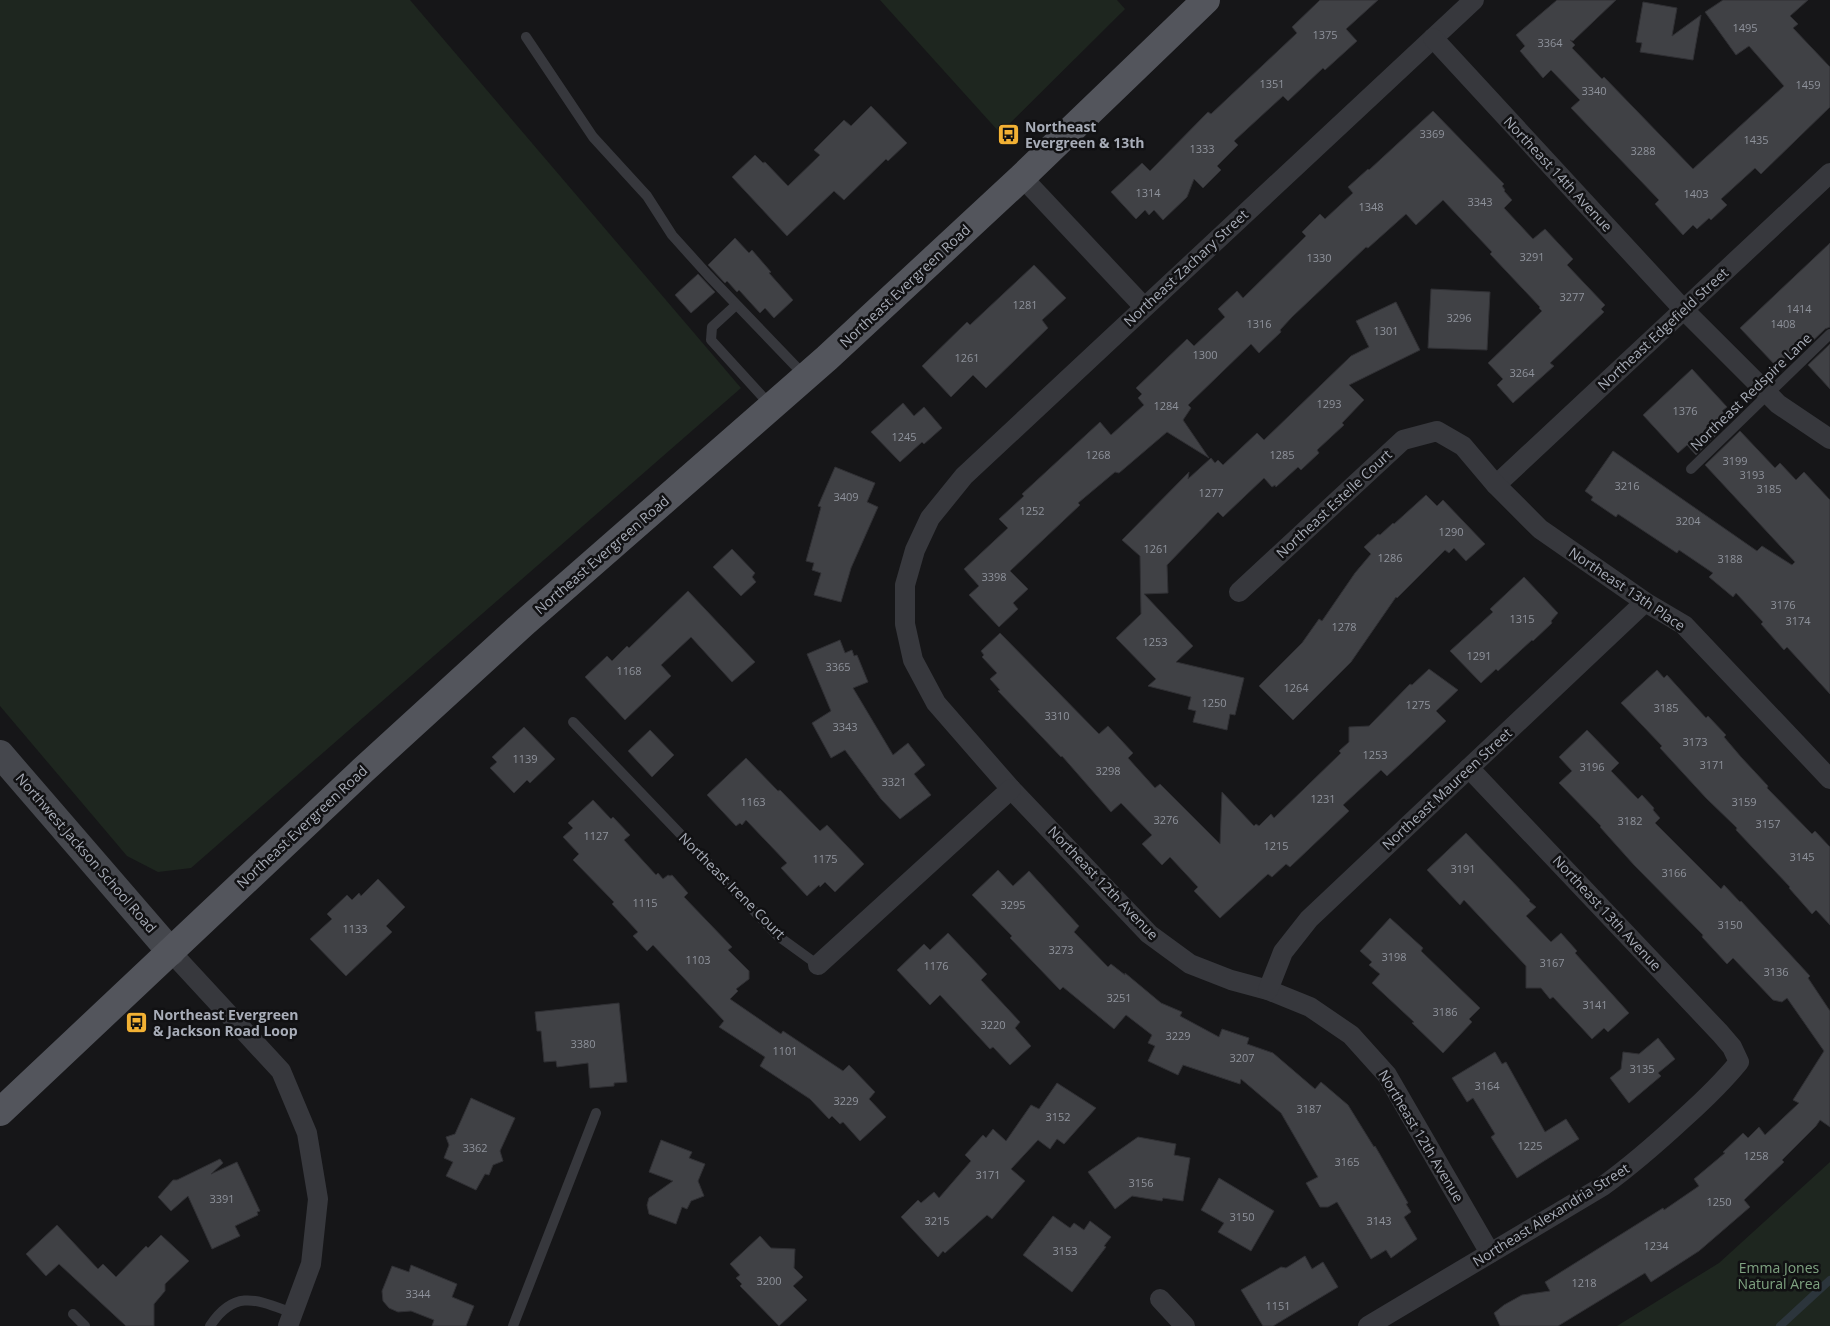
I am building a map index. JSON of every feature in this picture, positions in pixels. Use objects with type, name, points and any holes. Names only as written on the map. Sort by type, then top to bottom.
[{"type":"main road","name":"Northeast Evergreen Road","points":[[0,1112],[362,770],[517,630],[806,377],[1022,177],[1206,0]]},
{"type":"main road","name":"Northwest Jackson School Road","points":[[0,754],[171,952]]},
{"type":"street","name":"Northeast Zachary Street","points":[[916,550],[930,518],[964,476],[1474,0]]},
{"type":"street","name":"Northeast 14th Avenue","points":[[1434,38],[1683,309],[1778,404],[1830,439]]},
{"type":"street","name":"Northeast Edgefield Street","points":[[1496,485],[1830,173]]},
{"type":"street","points":[[1022,177],[1144,307]]},
{"type":"street","name":"Northeast 13th Place","points":[[1437,431],[1463,446],[1496,485],[1540,528],[1645,602],[1684,625],[1830,779]]},
{"type":"street","name":"Northeast Estelle Court","points":[[1239,592],[1403,440],[1437,431]]},
{"type":"street","name":"Northeast 12th Avenue","points":[[916,550],[905,585],[905,624],[913,660],[936,703],[1011,789],[1149,934],[1190,964],[1310,1006],[1351,1035],[1387,1075],[1490,1253]]},
{"type":"street","name":"Northeast Maureen Street","points":[[1268,990],[1283,952],[1309,919],[1645,602]]},
{"type":"street","name":"Northeast 13th Avenue","points":[[1469,768],[1720,1033],[1732,1047],[1739,1062]]},
{"type":"street","name":"Northeast Irene Court","points":[[818,965],[1011,789]]},
{"type":"street","points":[[171,952],[281,1071],[307,1132],[318,1199],[311,1264],[290,1319]]},
{"type":"street","name":"Northeast Alexandria Street","points":[[1368,1326],[1603,1186],[1636,1162],[1709,1095],[1739,1062]]},
{"type":"street","points":[[1160,1299],[1185,1326]]},
{"type":"lane","points":[[526,37],[593,137],[647,196],[672,235],[806,377]]},
{"type":"lane","points":[[736,305],[712,327],[711,340],[772,407]]},
{"type":"lane","name":"Northeast Redspire Lane","points":[[1691,469],[1830,334]]},
{"type":"lane","name":"Northeast Irene Court","points":[[573,722],[778,936],[818,965]]},
{"type":"lane","points":[[513,1326],[596,1113]]},
{"type":"lane","points":[[210,1326],[217,1315],[227,1306],[251,1299],[290,1319]]},
{"type":"lane","points":[[73,1314],[85,1326]]},
{"type":"green space","points":[[0,0],[410,0],[741,388],[191,868],[158,872],[127,856],[0,706]]},
{"type":"green space","points":[[880,0],[1117,0],[1125,9],[1000,133]]},
{"type":"green space","name":"Emma Jones Natural Area","points":[[1830,1162],[1830,1326],[1617,1326],[1719,1263]]},
{"type":"building","points":[[1320,0],[1378,0],[1346,29],[1357,41],[1325,70],[1323,68],[1288,101],[1283,96],[1234,141],[1238,145],[1217,166],[1221,170],[1203,188],[1194,179],[1187,197],[1163,220],[1154,210],[1149,215],[1145,210],[1136,219],[1111,192],[1142,163],[1150,171],[1208,112],[1211,114],[1297,33],[1292,27]]},
{"type":"building","points":[[1557,0],[1616,0],[1573,41],[1570,40],[1575,45],[1572,48],[1602,79],[1604,77],[1693,169],[1784,86],[1749,46],[1736,55],[1705,12],[1723,0],[1808,0],[1790,16],[1798,24],[1793,28],[1830,67],[1830,107],[1761,174],[1755,168],[1721,199],[1727,205],[1711,220],[1709,218],[1697,229],[1693,225],[1683,235],[1655,204],[1659,200],[1571,108],[1580,100],[1551,70],[1543,78],[1520,51],[1525,46],[1516,35]]},
{"type":"building","points":[[1643,2],[1677,8],[1672,36],[1701,15],[1693,60],[1640,52],[1642,43],[1636,42]]},
{"type":"building","points":[[871,106],[907,143],[888,161],[886,159],[844,200],[834,191],[787,236],[732,177],[755,155],[763,163],[765,162],[788,186],[820,155],[814,150],[844,120],[851,126]]},
{"type":"building","points":[[1433,111],[1504,184],[1502,186],[1504,191],[1512,200],[1504,208],[1533,239],[1545,229],[1573,259],[1567,265],[1605,305],[1601,309],[1604,312],[1550,363],[1554,366],[1513,403],[1497,385],[1503,379],[1488,363],[1542,311],[1540,307],[1443,200],[1416,225],[1406,214],[1368,248],[1366,247],[1292,317],[1280,330],[1281,332],[1259,353],[1251,344],[1188,405],[1191,408],[1183,420],[1209,458],[1167,432],[1119,473],[1115,472],[1078,503],[1080,505],[1010,571],[1028,589],[1013,603],[1018,609],[999,627],[969,595],[979,586],[964,569],[1008,528],[999,519],[1024,496],[1022,494],[1100,422],[1111,435],[1144,405],[1138,398],[1142,394],[1136,388],[1187,339],[1194,346],[1225,317],[1218,309],[1237,291],[1243,298],[1306,236],[1302,232],[1320,214],[1325,219],[1353,193],[1348,187]]},
{"type":"building","points":[[735,238],[749,253],[752,250],[793,300],[774,318],[765,308],[760,313],[739,290],[737,292],[727,281],[725,283],[708,265]]},
{"type":"building","points":[[1830,243],[1830,327],[1825,329],[1798,355],[1794,350],[1776,366],[1740,328]]},
{"type":"building","points":[[1034,265],[1066,298],[1042,320],[1048,328],[986,388],[973,375],[951,397],[922,366],[967,322],[970,325]]},
{"type":"building","points":[[698,274],[715,292],[691,313],[675,295]]},
{"type":"building","points":[[1431,289],[1490,292],[1487,350],[1428,348]]},
{"type":"building","points":[[1396,302],[1420,350],[1349,385],[1364,400],[1342,423],[1344,425],[1317,450],[1319,453],[1301,470],[1298,467],[1276,487],[1275,485],[1272,487],[1264,478],[1223,517],[1218,512],[1167,565],[1168,593],[1144,594],[1193,646],[1176,662],[1244,678],[1235,715],[1230,714],[1227,730],[1193,722],[1196,711],[1188,709],[1191,697],[1148,686],[1156,679],[1116,638],[1141,614],[1140,556],[1122,540],[1189,472],[1188,479],[1211,458],[1215,463],[1218,460],[1223,465],[1257,433],[1264,440],[1351,356],[1369,347],[1356,321]]},
{"type":"building","points":[[1830,344],[1830,389],[1808,365]]},
{"type":"building","points":[[1692,369],[1727,407],[1722,411],[1731,420],[1696,455],[1687,445],[1678,453],[1643,415]]},
{"type":"building","points":[[903,403],[914,416],[924,407],[942,428],[924,444],[922,442],[900,462],[871,432]]},
{"type":"building","points":[[1740,431],[1775,468],[1780,463],[1796,480],[1804,472],[1830,500],[1830,694],[1787,647],[1784,650],[1761,624],[1763,622],[1736,593],[1733,597],[1709,577],[1713,573],[1679,550],[1677,553],[1618,514],[1616,517],[1591,500],[1593,497],[1585,491],[1613,451],[1757,551],[1762,546],[1792,565],[1795,562],[1705,465]]},
{"type":"building","points":[[835,467],[875,483],[867,502],[878,507],[851,568],[841,602],[814,595],[821,573],[812,570],[814,563],[806,561],[821,507],[818,506]]},
{"type":"building","points":[[1426,495],[1437,506],[1443,500],[1485,544],[1466,561],[1454,548],[1449,553],[1445,550],[1396,597],[1351,662],[1293,720],[1259,686],[1302,643],[1319,619],[1322,621],[1355,573],[1371,554],[1364,547],[1378,534],[1380,535],[1394,524]]},
{"type":"building","points":[[732,549],[755,573],[752,577],[756,582],[741,596],[713,567]]},
{"type":"building","points":[[1524,577],[1558,613],[1551,621],[1552,623],[1533,641],[1481,683],[1450,651],[1493,612],[1490,609]]},
{"type":"building","points":[[688,591],[755,662],[732,682],[691,637],[661,665],[671,676],[625,720],[585,677],[607,656],[612,661],[627,646],[629,648]]},
{"type":"building","points":[[1000,633],[1099,734],[1108,726],[1133,753],[1128,758],[1155,788],[1160,784],[1220,844],[1222,792],[1254,826],[1256,824],[1259,826],[1271,814],[1274,818],[1341,753],[1339,751],[1349,742],[1349,727],[1369,726],[1410,684],[1412,685],[1429,669],[1458,690],[1436,711],[1446,721],[1387,776],[1381,770],[1343,805],[1349,811],[1290,867],[1286,864],[1272,877],[1268,874],[1220,918],[1194,891],[1198,887],[1170,857],[1162,865],[1142,844],[1152,835],[1121,803],[1111,812],[1062,756],[998,691],[1000,690],[990,679],[997,673],[982,657],[984,655],[981,651]]},
{"type":"building","points":[[840,640],[845,653],[852,650],[854,656],[857,655],[868,682],[853,688],[893,755],[908,743],[925,765],[914,774],[931,795],[900,819],[881,799],[845,750],[831,758],[812,723],[831,711],[807,654]]},
{"type":"building","points":[[1657,670],[1664,678],[1667,675],[1706,718],[1708,716],[1726,735],[1724,737],[1741,757],[1768,786],[1767,788],[1812,834],[1815,831],[1830,847],[1830,925],[1816,910],[1812,914],[1790,887],[1736,830],[1737,828],[1706,798],[1660,748],[1662,746],[1621,703]]},
{"type":"building","points":[[524,727],[555,759],[530,783],[527,780],[514,793],[490,768],[497,762],[492,757]]},
{"type":"building","points":[[650,730],[674,755],[652,777],[628,751]]},
{"type":"building","points":[[1587,730],[1619,763],[1611,771],[1638,799],[1642,795],[1654,808],[1653,810],[1660,818],[1655,823],[1721,889],[1724,885],[1741,901],[1810,976],[1808,978],[1830,1011],[1830,1127],[1820,1120],[1782,1160],[1784,1162],[1744,1200],[1750,1207],[1699,1251],[1651,1282],[1645,1273],[1558,1326],[1500,1326],[1494,1313],[1504,1305],[1522,1295],[1550,1291],[1545,1282],[1663,1208],[1664,1210],[1699,1186],[1694,1179],[1725,1153],[1723,1152],[1743,1133],[1748,1138],[1759,1127],[1765,1135],[1799,1103],[1793,1100],[1824,1051],[1787,998],[1782,1002],[1773,1000],[1733,958],[1727,964],[1702,937],[1703,935],[1634,865],[1601,826],[1559,783],[1572,771],[1559,757]]},
{"type":"building","points":[[746,758],[820,831],[827,825],[864,864],[835,892],[825,882],[807,896],[781,868],[787,863],[746,820],[742,825],[740,823],[736,826],[707,795]]},
{"type":"building","points":[[593,800],[630,835],[624,840],[656,875],[658,873],[663,879],[668,875],[672,875],[688,893],[684,897],[732,947],[728,950],[749,971],[749,979],[736,989],[738,991],[730,999],[781,1034],[783,1031],[843,1071],[849,1065],[875,1092],[869,1099],[886,1117],[860,1141],[843,1122],[840,1124],[832,1116],[829,1119],[810,1099],[760,1066],[765,1057],[719,1027],[724,1021],[653,945],[647,951],[633,936],[638,932],[612,904],[614,902],[573,860],[579,854],[563,837],[573,828],[568,823]]},
{"type":"building","points":[[1466,833],[1536,907],[1526,916],[1551,942],[1561,933],[1577,951],[1575,953],[1629,1013],[1608,1032],[1604,1028],[1592,1039],[1553,997],[1550,999],[1541,988],[1526,988],[1526,966],[1464,900],[1460,905],[1427,870]]},
{"type":"building","points":[[998,870],[1013,886],[1029,871],[1079,926],[1074,932],[1108,967],[1111,964],[1125,975],[1125,973],[1161,1003],[1182,1012],[1180,1016],[1219,1037],[1222,1029],[1249,1038],[1247,1044],[1273,1053],[1315,1089],[1321,1082],[1348,1105],[1375,1146],[1408,1203],[1406,1204],[1411,1212],[1404,1217],[1417,1239],[1391,1258],[1386,1250],[1371,1259],[1337,1202],[1328,1207],[1320,1207],[1306,1183],[1318,1177],[1281,1113],[1241,1079],[1240,1084],[1183,1065],[1178,1075],[1148,1061],[1155,1046],[1148,1043],[1152,1035],[1126,1015],[1114,1029],[1063,987],[1060,990],[972,895]]},
{"type":"building","points":[[378,879],[405,907],[386,926],[392,932],[346,976],[310,939],[332,919],[327,914],[347,895],[352,900],[359,893],[361,896]]},
{"type":"building","points":[[1390,918],[1423,948],[1421,951],[1480,1008],[1469,1019],[1472,1022],[1443,1053],[1412,1023],[1414,1022],[1372,983],[1380,974],[1369,965],[1372,962],[1360,951]]},
{"type":"building","points":[[948,933],[987,974],[981,980],[1020,1022],[1015,1028],[1031,1046],[1010,1065],[993,1047],[990,1049],[940,995],[930,1005],[897,970],[924,944],[930,950]]},
{"type":"building","points":[[619,1003],[627,1082],[614,1083],[614,1086],[590,1088],[588,1063],[557,1067],[556,1061],[544,1062],[541,1031],[537,1031],[535,1012]]},
{"type":"building","points":[[1658,1038],[1675,1059],[1658,1073],[1661,1076],[1629,1103],[1610,1078],[1621,1069],[1623,1052],[1639,1054]]},
{"type":"building","points":[[1495,1052],[1502,1064],[1506,1062],[1545,1132],[1566,1119],[1579,1139],[1517,1178],[1491,1137],[1495,1134],[1473,1098],[1467,1102],[1452,1078]]},
{"type":"building","points":[[1057,1083],[1096,1108],[1064,1144],[1057,1139],[1050,1149],[1038,1140],[1011,1169],[1025,1181],[992,1219],[987,1215],[945,1253],[943,1251],[938,1257],[901,1217],[918,1200],[921,1203],[934,1192],[939,1198],[971,1161],[965,1155],[983,1135],[986,1138],[993,1129],[1006,1141],[1031,1105],[1039,1109]]},
{"type":"building","points":[[471,1098],[515,1118],[500,1151],[503,1161],[493,1165],[489,1175],[485,1174],[476,1190],[446,1176],[453,1162],[444,1158],[449,1145],[446,1137],[455,1134]]},
{"type":"building","points":[[1138,1137],[1176,1144],[1174,1155],[1190,1158],[1183,1201],[1163,1198],[1162,1201],[1132,1196],[1115,1209],[1088,1172]]},
{"type":"building","points":[[661,1140],[692,1152],[689,1158],[705,1164],[698,1181],[704,1196],[691,1201],[687,1209],[682,1207],[676,1224],[649,1214],[647,1205],[649,1198],[673,1181],[649,1172]]},
{"type":"building","points":[[220,1159],[223,1163],[211,1174],[237,1162],[260,1211],[257,1212],[258,1215],[235,1226],[240,1236],[212,1249],[188,1196],[171,1211],[158,1197],[173,1180],[177,1180]]},
{"type":"building","points":[[1219,1178],[1274,1211],[1251,1251],[1218,1232],[1224,1223],[1201,1210]]},
{"type":"building","points":[[1053,1216],[1070,1228],[1074,1223],[1084,1230],[1090,1221],[1111,1237],[1104,1246],[1106,1247],[1072,1292],[1023,1255]]},
{"type":"building","points":[[57,1225],[98,1269],[103,1264],[116,1277],[146,1246],[148,1248],[161,1235],[189,1261],[165,1284],[165,1291],[154,1304],[154,1326],[126,1326],[59,1264],[46,1276],[26,1254]]},
{"type":"building","points":[[760,1236],[771,1248],[795,1249],[794,1268],[803,1277],[793,1286],[807,1300],[779,1326],[740,1286],[742,1284],[736,1278],[740,1275],[730,1264]]},
{"type":"building","points":[[1305,1256],[1312,1269],[1323,1262],[1338,1287],[1273,1326],[1263,1326],[1241,1290],[1281,1267],[1286,1268]]},
{"type":"building","points":[[411,1265],[457,1284],[452,1297],[474,1306],[466,1326],[432,1326],[434,1320],[411,1311],[398,1312],[389,1308],[383,1301],[382,1291],[392,1266],[409,1272]]},
{"type":"waterway","points":[[1780,1326],[1830,1280]]},
{"type":"place","name":"Northeast Evergreen & 13th","points":[[1009,135]]},
{"type":"place","name":"Northeast Evergreen & Jackson Road Loop","points":[[137,1023]]}]
